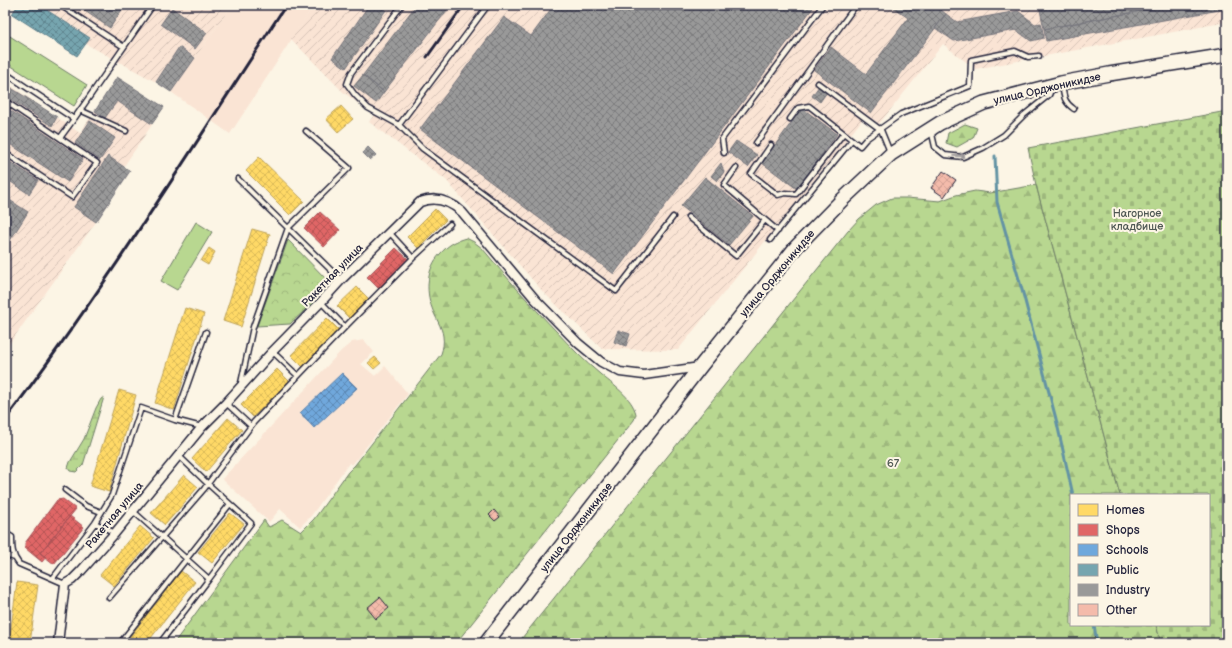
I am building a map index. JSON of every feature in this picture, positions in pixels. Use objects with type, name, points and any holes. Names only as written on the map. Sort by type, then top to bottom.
[{"type":"main road","name":"улица Орджоникидзе","points":[[486,643],[700,367],[796,247],[842,200],[892,154],[940,124],[984,103],[1058,84],[1109,74],[1227,55]]},
{"type":"street","name":"Ракетная улица","points":[[66,584],[81,572],[202,427],[272,352],[389,232],[420,202],[427,199],[434,198],[449,202],[456,206],[535,299],[578,343],[600,362],[620,372],[644,375],[700,367]]},
{"type":"street","points":[[58,643],[66,584]]},
{"type":"lane","points":[[60,5],[124,46]]},
{"type":"lane","points":[[60,138],[153,5]]},
{"type":"lane","points":[[402,5],[351,73],[347,84],[354,95],[368,108],[399,125],[423,149],[616,291],[673,217]]},
{"type":"lane","points":[[399,125],[488,5]]},
{"type":"lane","points":[[724,153],[722,139],[824,5]]},
{"type":"lane","points":[[756,143],[856,5]]},
{"type":"lane","points":[[790,119],[798,108],[809,106],[851,141],[860,146],[866,139],[902,114],[970,86],[971,60],[1015,51],[1028,57],[1039,56]]},
{"type":"lane","points":[[5,73],[74,119]]},
{"type":"lane","points":[[818,83],[881,130],[888,149],[892,154]]},
{"type":"lane","points":[[940,124],[932,134],[935,147],[946,155],[963,157],[983,148],[1004,134],[1024,115],[1050,94],[1058,84],[1065,100],[1074,109]]},
{"type":"lane","points":[[5,101],[97,163],[72,197],[5,153]]},
{"type":"lane","points":[[80,110],[126,131]]},
{"type":"lane","points":[[240,387],[253,327],[288,228],[349,168],[306,131]]},
{"type":"lane","points":[[771,145],[751,174],[778,195],[785,193],[796,194],[843,134]]},
{"type":"lane","points":[[770,240],[851,141]]},
{"type":"lane","points":[[736,168],[724,185],[778,231]]},
{"type":"lane","points":[[238,179],[341,280]]},
{"type":"lane","points":[[688,217],[736,256],[765,220]]},
{"type":"lane","points":[[109,598],[208,484],[251,426],[345,327],[413,258],[450,224]]},
{"type":"lane","points":[[389,232],[413,258]]},
{"type":"lane","points":[[321,302],[345,327]]},
{"type":"lane","points":[[175,420],[206,332]]},
{"type":"lane","points":[[272,352],[298,376]]},
{"type":"lane","points":[[226,403],[251,426]]},
{"type":"lane","points":[[53,578],[95,523],[112,495],[141,408],[175,420],[202,427]]},
{"type":"lane","points":[[160,643],[251,523],[178,456]]},
{"type":"lane","points":[[65,490],[86,506],[101,512]]},
{"type":"lane","points":[[120,643],[230,504]]},
{"type":"lane","points":[[132,511],[209,579]]},
{"type":"lane","points":[[95,523],[115,533]]},
{"type":"lane","points":[[5,533],[12,537],[12,551],[19,564],[66,584]]},
{"type":"lane","points":[[5,555],[15,558]]},
{"type":"shaded area","points":[[39,5],[232,5],[171,92],[156,82],[86,44]]},
{"type":"shaded area","points":[[232,5],[314,5],[230,134],[171,92]]},
{"type":"shaded area","points":[[314,5],[1227,5],[1227,22],[975,69],[943,44],[879,124],[866,115],[678,350],[602,349],[543,292],[446,180],[369,122],[374,115],[343,92],[291,39]]},
{"type":"shaded area","points":[[117,77],[164,107],[124,166],[130,171],[96,222],[5,350],[5,82],[80,133]]},
{"type":"shaded area","points":[[364,340],[374,352],[361,364],[375,376],[385,366],[408,394],[352,465],[349,463],[311,516],[300,527],[280,509],[269,522],[222,479],[341,351],[352,342]]},
{"type":"green space","points":[[5,33],[87,85],[74,106],[5,62]]},
{"type":"green space","name":"Нагорное кладбище","points":[[1227,111],[1227,643],[1161,643],[1156,626],[1210,626],[1210,494],[1120,494],[1036,185],[1028,148]]},
{"type":"green space","points":[[965,124],[977,128],[973,138],[957,147],[946,143],[948,133]]},
{"type":"green space","name":"67","points":[[1036,185],[1120,494],[1070,494],[1070,626],[1156,626],[1161,643],[518,643],[859,219],[876,205],[892,198],[940,201],[956,195],[975,191],[990,193]]},
{"type":"green space","points":[[196,222],[212,232],[177,290],[161,281]]},
{"type":"green space","points":[[466,238],[482,248],[527,301],[572,348],[631,402],[636,414],[634,420],[456,643],[174,643],[264,520],[269,527],[282,520],[301,532],[314,519],[348,472],[441,354],[443,336],[428,294],[428,280],[432,266],[443,251],[458,240]]},
{"type":"green space","points":[[288,240],[332,285],[290,324],[257,326]]},
{"type":"green space","points":[[104,397],[83,465],[76,472],[70,471],[68,468],[70,462],[84,439],[96,408],[101,399]]},
{"type":"building: Homes","points":[[341,106],[353,119],[338,132],[326,119]]},
{"type":"building: Homes","points":[[259,157],[304,201],[290,215],[246,171]]},
{"type":"building: Homes","points":[[435,209],[446,220],[418,248],[407,237]]},
{"type":"building: Homes","points":[[252,229],[270,234],[241,327],[223,321]]},
{"type":"building: Homes","points":[[209,248],[215,252],[208,265],[201,261]]},
{"type":"building: Homes","points":[[357,287],[369,299],[350,319],[337,306]]},
{"type":"building: Homes","points":[[185,308],[204,314],[174,410],[155,403]]},
{"type":"building: Homes","points":[[327,318],[339,330],[303,367],[291,355]]},
{"type":"building: Homes","points":[[375,357],[381,363],[374,369],[368,363]]},
{"type":"building: Homes","points":[[277,369],[289,381],[253,417],[241,405]]},
{"type":"building: Homes","points":[[119,390],[136,395],[109,492],[90,486]]},
{"type":"building: Homes","points":[[228,418],[242,430],[206,472],[192,459]]},
{"type":"building: Homes","points":[[184,475],[198,487],[165,525],[151,513]]},
{"type":"building: Homes","points":[[230,513],[244,524],[212,563],[198,552]]},
{"type":"building: Homes","points":[[140,526],[154,538],[114,586],[100,575]]},
{"type":"building: Homes","points":[[181,571],[195,582],[147,643],[125,643]]},
{"type":"building: Homes","points":[[17,582],[38,585],[30,643],[9,643]]},
{"type":"building: Shops","points":[[320,212],[340,230],[324,247],[304,228]]},
{"type":"building: Shops","points":[[396,248],[408,259],[379,289],[367,277]]},
{"type":"building: Shops","points":[[63,499],[76,509],[40,553],[46,557],[42,562],[25,548],[25,543],[57,500]]},
{"type":"building: Shops","points":[[70,516],[84,527],[54,564],[40,553]]},
{"type":"building: Schools","points":[[342,373],[357,388],[314,428],[300,413]]},
{"type":"building: Public","points":[[18,5],[39,5],[90,38],[77,56],[12,14]]},
{"type":"building: Industry","points":[[76,5],[125,5],[110,28]]},
{"type":"building: Industry","points":[[369,5],[380,5],[386,10],[346,68],[332,58]]},
{"type":"building: Industry","points":[[416,5],[451,5],[384,92],[363,75]]},
{"type":"building: Industry","points":[[554,5],[815,5],[614,274],[420,129],[504,17],[531,36]]},
{"type":"building: Industry","points":[[890,5],[935,5],[946,14],[871,113],[814,70],[831,47],[866,74],[908,18]]},
{"type":"building: Industry","points":[[1039,5],[1173,5],[1044,29]]},
{"type":"building: Industry","points":[[1173,5],[1213,5],[1214,11],[1046,41],[1044,29]]},
{"type":"building: Industry","points":[[1213,5],[1227,5],[1227,8],[1214,11]]},
{"type":"building: Industry","points":[[172,8],[207,33],[195,49],[161,24]]},
{"type":"building: Industry","points":[[1018,11],[1035,24],[1041,23],[1044,38],[1031,41],[1016,30],[954,41],[935,28],[946,14],[957,22]]},
{"type":"building: Industry","points":[[179,47],[195,58],[171,92],[156,82]]},
{"type":"building: Industry","points":[[363,75],[384,92],[376,103],[354,86]]},
{"type":"building: Industry","points":[[117,77],[164,107],[152,124],[117,101],[105,118],[95,111]]},
{"type":"building: Industry","points":[[5,84],[57,117],[52,126],[5,96]]},
{"type":"building: Industry","points":[[819,86],[827,92],[820,102],[812,96]]},
{"type":"building: Industry","points":[[5,107],[83,159],[68,182],[5,141]]},
{"type":"building: Industry","points":[[802,108],[837,134],[797,189],[762,163]]},
{"type":"building: Industry","points":[[90,121],[115,138],[100,160],[75,143]]},
{"type":"building: Industry","points":[[736,141],[757,155],[748,167],[728,152]]},
{"type":"building: Industry","points":[[368,147],[376,155],[370,160],[363,153]]},
{"type":"building: Industry","points":[[108,156],[130,171],[96,222],[74,207]]},
{"type":"building: Industry","points":[[5,159],[38,180],[29,194],[5,178]]},
{"type":"building: Industry","points":[[721,163],[724,172],[717,181],[711,176]]},
{"type":"building: Industry","points":[[705,177],[753,216],[729,245],[681,206]]},
{"type":"building: Industry","points":[[5,197],[28,212],[9,242],[5,239]]},
{"type":"building: Industry","points":[[618,330],[630,334],[626,346],[614,342]]},
{"type":"building: Other","points":[[943,171],[956,180],[944,197],[931,188]]},
{"type":"building: Other","points":[[494,510],[500,517],[495,521],[489,515]]},
{"type":"building: Other","points":[[380,597],[389,608],[376,619],[367,608]]},
{"type":"waterway","points":[[995,156],[997,202],[1056,419],[1073,494]]},
{"type":"waterway","points":[[1094,626],[1097,643]]},
{"type":"railway","points":[[5,420],[79,319],[286,5]]},
{"type":"railway","points":[[427,57],[464,5]]}]
